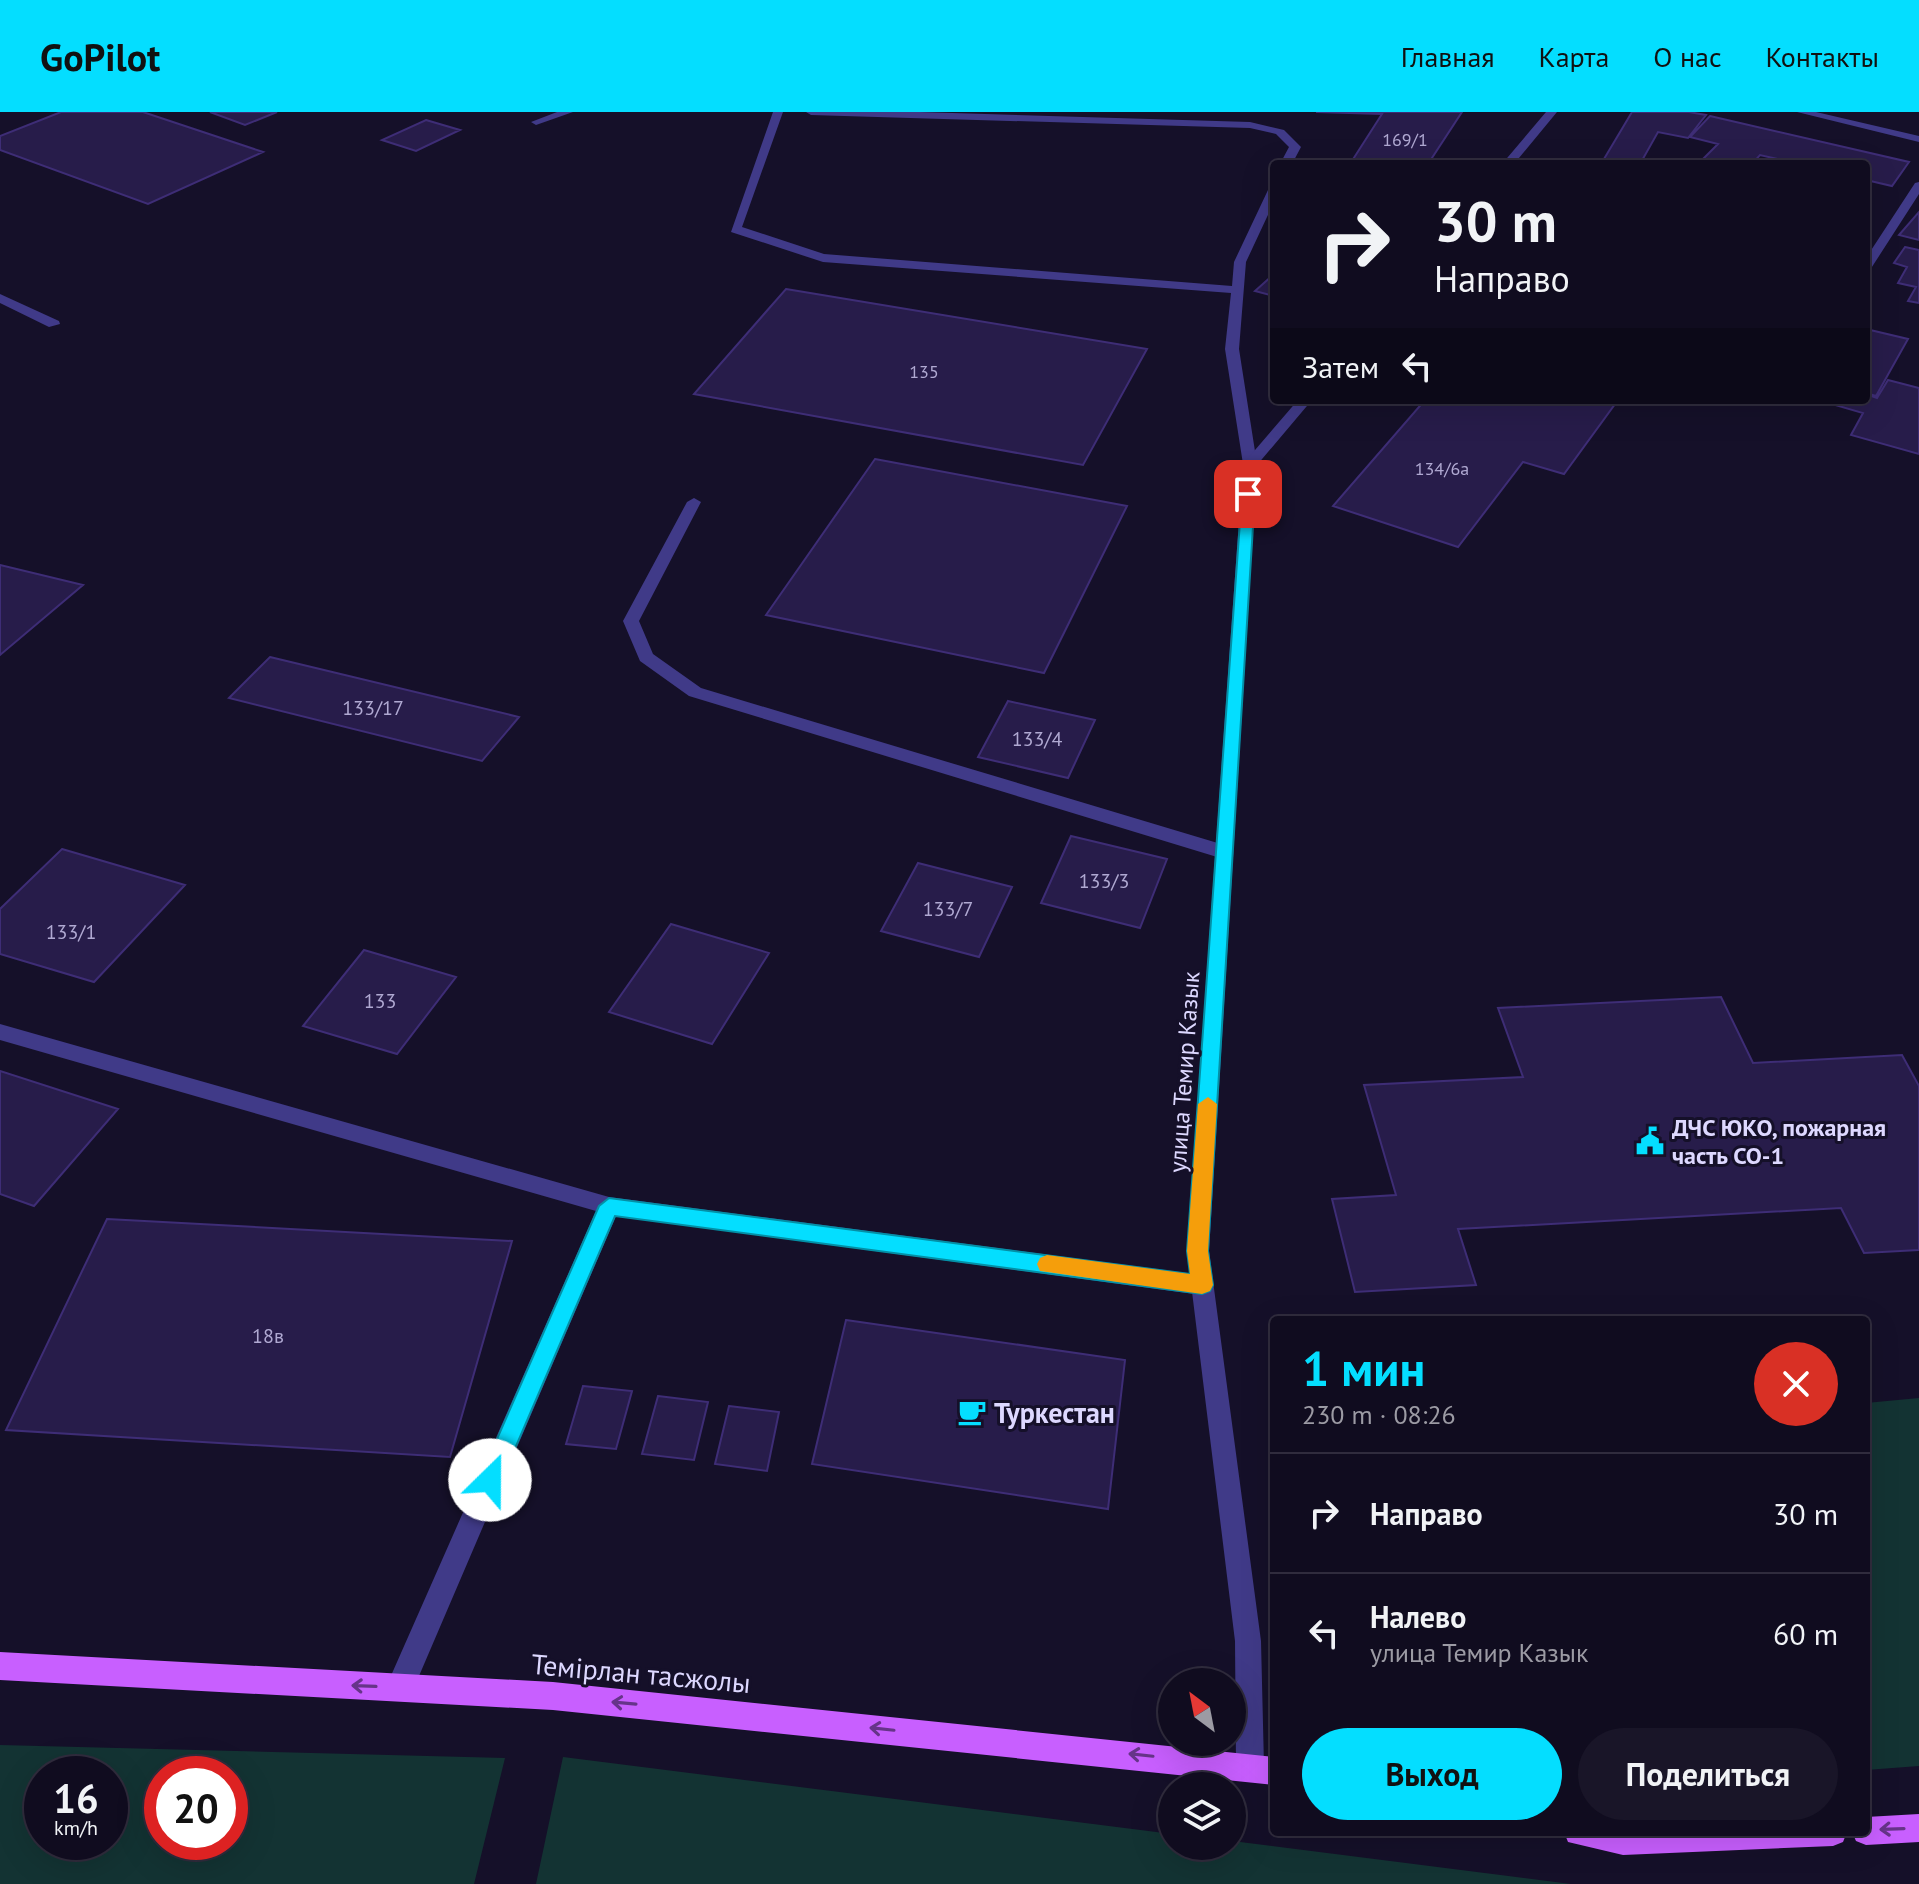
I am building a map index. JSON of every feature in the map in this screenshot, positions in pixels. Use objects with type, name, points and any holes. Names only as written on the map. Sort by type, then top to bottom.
[{"type":"main road","name":"Темірлан тасжолы","points":[[0,1666],[583,1699],[1262,1768]]},
{"type":"main road","points":[[1870,1831],[1919,1828]]},
{"type":"main road","points":[[1598,1836],[1623,1841],[1740,1836]]},
{"type":"street","points":[[536,122],[568,112]]},
{"type":"street","points":[[778,112],[735,229],[823,258],[1237,290]]},
{"type":"street","points":[[811,112],[1250,125],[1280,132],[1295,147],[1288,160]]},
{"type":"street","points":[[1511,160],[1552,112]]},
{"type":"street","points":[[1802,112],[1919,139]]},
{"type":"street","points":[[1870,261],[1919,185]]},
{"type":"street","name":"улица Темир Казык","points":[[1262,1768],[1198,1251],[1250,464],[1232,349],[1240,262],[1270,198]]},
{"type":"street","points":[[0,298],[54,324]]},
{"type":"street","points":[[1250,464],[1302,404]]},
{"type":"street","points":[[694,502],[631,621],[646,657],[695,692],[1224,852]]},
{"type":"street","points":[[0,1032],[609,1206],[1202,1285]]},
{"type":"street","points":[[400,1687],[609,1206]]},
{"type":"green space","points":[[1919,1398],[1919,1766],[1870,1770],[1870,1403]]},
{"type":"green space","points":[[0,1745],[505,1758],[474,1884],[0,1884]]},
{"type":"green space","points":[[563,1757],[1158,1832],[1158,1860],[1246,1860],[1246,1843],[1571,1884],[536,1884]]},
{"type":"building","points":[[61,112],[143,112],[263,152],[148,204],[0,150],[0,136]]},
{"type":"building","points":[[210,112],[277,112],[245,125]]},
{"type":"building","points":[[1316,112],[1462,112],[1431,160],[1353,160],[1382,114]]},
{"type":"building","points":[[1632,112],[1706,115],[1688,138],[1658,132],[1642,160],[1603,160]]},
{"type":"building","points":[[1710,116],[1909,162],[1892,186],[1870,181],[1870,160],[1782,160],[1760,155],[1756,160],[1707,160],[1703,159],[1718,144],[1690,137]]},
{"type":"building","points":[[426,120],[460,130],[416,151],[382,140]]},
{"type":"building","points":[[1919,212],[1919,240],[1899,235]]},
{"type":"building","points":[[1905,247],[1919,250],[1919,303],[1908,301],[1916,287],[1898,283],[1907,267],[1894,263]]},
{"type":"building","points":[[1270,278],[1270,295],[1255,291]]},
{"type":"building","points":[[786,289],[1147,349],[1083,465],[694,394]]},
{"type":"building","points":[[1870,330],[1908,339],[1876,396],[1870,394]]},
{"type":"building","points":[[1888,380],[1919,388],[1919,454],[1851,435],[1863,413],[1836,404],[1870,404],[1870,395],[1877,398]]},
{"type":"building","points":[[1422,404],[1615,404],[1564,474],[1523,462],[1458,547],[1333,506]]},
{"type":"building","points":[[875,459],[1127,506],[1044,673],[766,615]]},
{"type":"building","points":[[0,565],[83,585],[0,655]]},
{"type":"building","points":[[270,657],[519,717],[482,761],[229,698]]},
{"type":"building","points":[[1008,701],[1095,720],[1068,778],[978,757]]},
{"type":"building","points":[[1071,836],[1167,859],[1140,928],[1041,903]]},
{"type":"building","points":[[62,849],[185,885],[94,982],[0,954],[0,909]]},
{"type":"building","points":[[918,863],[1012,887],[979,957],[881,931]]},
{"type":"building","points":[[671,924],[769,953],[712,1044],[609,1012]]},
{"type":"building","points":[[364,950],[456,977],[397,1054],[303,1026]]},
{"type":"building","name":"ДЧС ЮКО, пожарная часть СО-1","points":[[1721,997],[1753,1063],[1902,1055],[1919,1086],[1919,1250],[1864,1253],[1841,1208],[1458,1229],[1476,1285],[1355,1292],[1332,1199],[1396,1195],[1364,1085],[1523,1077],[1498,1008]]},
{"type":"building","points":[[0,1071],[118,1109],[34,1206],[0,1194]]},
{"type":"building","points":[[107,1219],[512,1241],[450,1457],[6,1430]]},
{"type":"building","name":"Туркестан","points":[[846,1320],[1125,1360],[1108,1509],[812,1464]]},
{"type":"building","points":[[583,1386],[632,1391],[616,1449],[566,1444]]},
{"type":"building","points":[[658,1396],[708,1402],[694,1460],[642,1454]]},
{"type":"building","points":[[729,1406],[779,1412],[767,1471],[715,1464]]},
{"type":"slow traffic","points":[[1047,1264],[1202,1285],[1198,1251],[1208,1104]]},
{"type":"place","name":"ДЧС ЮКО, пожарная часть СО-1","points":[[1650,1141]]},
{"type":"place","name":"Туркестан","points":[[972,1412]]},
{"type":"route","points":[[490,1480],[609,1206],[1202,1285],[1198,1251],[1248,494]]}]
